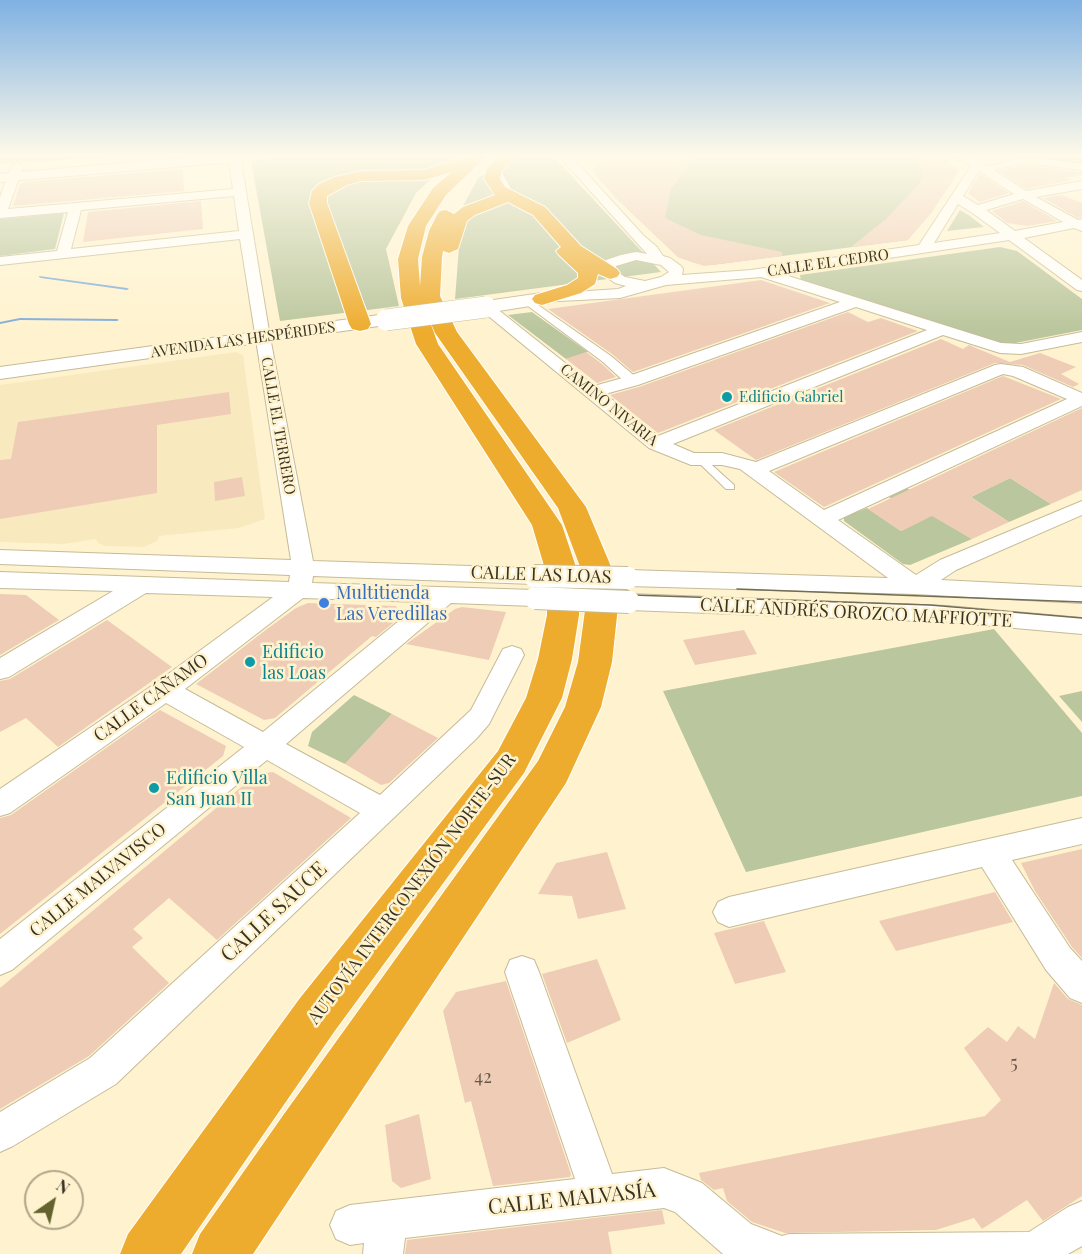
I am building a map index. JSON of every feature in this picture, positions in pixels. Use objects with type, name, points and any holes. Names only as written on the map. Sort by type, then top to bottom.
[{"type":"highway","points":[[322,214],[360,324]]},
{"type":"highway","points":[[425,214],[425,225]]},
{"type":"highway","name":"AUTOVÍA INTERCONEXIÓN NORTE-SUR","points":[[148,1254],[317,1015],[511,762],[544,698],[555,659],[563,615],[563,576],[547,525],[427,344],[411,298],[408,259],[430,214]]},
{"type":"highway","points":[[425,225],[431,214]]},
{"type":"highway","name":"AUTOVÍA INTERCONEXIÓN NORTE-SUR","points":[[425,225],[438,231],[447,214]]},
{"type":"highway","points":[[425,225],[451,246],[452,235],[460,219],[466,214]]},
{"type":"highway","points":[[532,214],[552,226]]},
{"type":"highway","points":[[542,214],[574,250],[618,267]]},
{"type":"highway","name":"AUTOVÍA INTERCONEXIÓN NORTE-SUR","points":[[220,1254],[552,772],[583,707],[595,662],[604,588],[588,543],[572,507],[446,333],[430,296],[425,225]]},
{"type":"highway","points":[[535,300],[574,289],[588,280],[588,272],[566,251],[567,243]]},
{"type":"street","points":[[63,254],[74,214]]},
{"type":"street","name":"CALLE EL TERRERO","points":[[243,214],[301,578]]},
{"type":"street","points":[[615,214],[652,250],[657,258]]},
{"type":"street","points":[[923,249],[946,214]]},
{"type":"street","points":[[982,214],[1082,287]]},
{"type":"street","points":[[1059,214],[1080,225]]},
{"type":"street","name":"CALLE EL CEDRO","points":[[645,285],[757,273],[1080,225]]},
{"type":"street","points":[[0,261],[246,234]]},
{"type":"street","points":[[618,267],[638,238]]},
{"type":"street","points":[[573,295],[618,267],[657,258],[672,264],[676,269],[673,278],[666,281]]},
{"type":"street","points":[[618,267],[633,284],[645,285]]},
{"type":"street","name":"CALLE EL CEDRO","points":[[676,269],[698,272],[757,273]]},
{"type":"street","points":[[757,273],[1000,348],[1021,349],[1082,336]]},
{"type":"street","points":[[486,307],[573,295],[620,293],[645,285]]},
{"type":"street","points":[[535,300],[632,381]]},
{"type":"street","points":[[591,392],[632,381],[853,303]]},
{"type":"street","name":"AVENIDA LAS HESPÉRIDES","points":[[0,373],[486,307]]},
{"type":"street","name":"CAMINO NIVARIA","points":[[486,307],[656,444],[681,456],[738,461],[754,470],[915,586]]},
{"type":"street","points":[[656,444],[941,330]]},
{"type":"street","points":[[754,470],[1007,368],[1082,399]]},
{"type":"street","points":[[821,520],[1082,399]]},
{"type":"street","points":[[915,586],[948,565],[1082,507]]},
{"type":"street","name":"CAMINO NIVARIA","points":[[864,549],[879,568],[873,585]]},
{"type":"street","name":"CALLE LAS LOAS","points":[[0,556],[301,578],[527,586],[629,602]]},
{"type":"street","name":"CALLE LAS LOAS","points":[[0,580],[141,585],[301,578],[446,595],[628,578],[915,586],[1082,595]]},
{"type":"street","name":"CALLE CÁÑAMO","points":[[0,804],[165,690],[301,578]]},
{"type":"street","points":[[0,670],[141,585]]},
{"type":"street","name":"CALLE MALVAVISCO","points":[[0,958],[265,746],[446,595]]},
{"type":"street","name":"CALLE ANDRÉS OROZCO MAFFIOTTE","points":[[629,602],[947,614],[1082,626]]},
{"type":"street","name":"CALLE SAUCE","points":[[0,1133],[103,1071],[383,811],[480,717],[513,655]]},
{"type":"street","points":[[165,690],[383,811]]},
{"type":"street","points":[[729,912],[1082,831]]},
{"type":"street","points":[[990,853],[1058,959],[1082,986]]},
{"type":"street","points":[[522,972],[600,1194]]},
{"type":"street","name":"CALLE MALVASÍA","points":[[373,1233],[600,1194],[664,1188],[688,1197],[738,1240],[776,1254]]},
{"type":"street","points":[[789,1254],[1033,1253],[1082,1221]]},
{"type":"lane","points":[[700,459],[730,487]]},
{"type":"shaded area","points":[[236,352],[243,355],[265,519],[239,528],[159,536],[157,541],[144,547],[105,546],[98,543],[96,539],[64,544],[0,542],[0,385]]},
{"type":"green space","points":[[64,214],[55,249],[0,256],[0,219]]},
{"type":"green space","points":[[261,214],[405,214],[386,249],[399,306],[280,321]]},
{"type":"green space","points":[[462,214],[607,214],[661,272],[455,299]]},
{"type":"green space","points":[[632,214],[918,214],[908,240],[712,265],[695,263],[678,257]]},
{"type":"green space","points":[[958,214],[966,214],[984,227],[947,231]]},
{"type":"green space","points":[[1000,247],[1017,251],[1082,299],[1082,330],[1005,345],[801,281],[800,275]]},
{"type":"green space","points":[[532,312],[588,352],[566,359],[508,315]]},
{"type":"green space","points":[[1010,478],[1051,504],[1009,522],[971,497]]},
{"type":"green space","points":[[907,488],[942,511],[933,516],[972,539],[910,565],[903,564],[844,521],[844,517],[867,508],[901,531],[923,520],[889,497]]},
{"type":"green space","points":[[994,629],[1082,733],[1082,796],[746,872],[663,691]]},
{"type":"green space","points":[[1082,691],[1082,722],[1059,696]]},
{"type":"green space","points":[[354,695],[392,714],[345,764],[308,746],[312,732]]},
{"type":"building","points":[[88,214],[202,214],[203,229],[83,242]]},
{"type":"building","points":[[632,214],[666,214],[665,218],[701,235],[782,252],[782,256],[704,266],[678,257]]},
{"type":"building","points":[[891,214],[931,214],[908,240],[851,247]]},
{"type":"building","points":[[995,214],[1044,214],[1057,221],[1028,226],[1007,223]]},
{"type":"building","points":[[1070,214],[1082,214],[1082,217],[1078,218]]},
{"type":"building","points":[[761,280],[830,303],[633,372],[612,354],[548,309]]},
{"type":"building","points":[[848,312],[868,322],[881,318],[918,331],[658,433],[610,395],[639,387]]},
{"type":"building","points":[[941,339],[963,349],[969,345],[1010,362],[1040,353],[1076,367],[1061,374],[1079,384],[1073,387],[1023,365],[995,363],[756,460],[714,430]]},
{"type":"building","points":[[586,352],[616,377],[597,383],[566,359]]},
{"type":"building","points":[[1003,376],[1061,399],[824,507],[774,472]]},
{"type":"building","points":[[229,392],[231,414],[157,425],[157,493],[0,519],[0,460],[11,459],[18,422]]},
{"type":"building","points":[[1082,408],[1082,490],[1051,504],[1010,478],[971,497],[1009,522],[972,539],[932,516],[901,531],[868,509]]},
{"type":"building","points":[[242,477],[245,496],[215,501],[214,482]]},
{"type":"building","points":[[0,594],[26,595],[59,620],[0,655]]},
{"type":"building","name":"Edificio las Loas","points":[[308,603],[396,606],[399,618],[376,637],[372,636],[275,718],[264,720],[196,684],[296,608]]},
{"type":"building","points":[[462,607],[506,612],[489,660],[406,644],[455,609]]},
{"type":"building","points":[[107,620],[172,667],[58,747],[26,718],[0,732],[0,681],[10,679]]},
{"type":"building","points":[[744,630],[757,654],[695,665],[683,640]]},
{"type":"building","points":[[160,710],[226,746],[223,756],[0,934],[0,818],[11,815]]},
{"type":"building","points":[[392,714],[438,738],[389,783],[381,785],[345,764]]},
{"type":"building","points":[[273,772],[351,818],[217,940],[169,898],[133,929],[143,938],[132,947],[169,983],[89,1056],[0,1109],[0,988],[257,774]]},
{"type":"building","points":[[1082,849],[1082,958],[1072,947],[1035,891],[1021,863]]},
{"type":"building","points":[[607,852],[626,909],[578,919],[572,896],[538,894],[556,863]]},
{"type":"building","points":[[995,892],[1013,922],[896,951],[879,921]]},
{"type":"building","points":[[764,921],[786,972],[735,984],[714,933]]},
{"type":"building","points":[[597,959],[621,1020],[567,1043],[542,974]]},
{"type":"building","points":[[506,981],[571,1174],[570,1177],[493,1186],[471,1101],[465,1103],[443,1011],[456,992]]},
{"type":"building","points":[[1054,983],[1068,999],[1082,1005],[1082,1196],[1043,1221],[1027,1200],[982,1229],[974,1218],[936,1230],[785,1233],[752,1222],[727,1201],[723,1188],[714,1190],[701,1180],[699,1173],[985,1116],[1001,1100],[964,1048],[988,1027],[1007,1042],[1018,1026],[1035,1039]]},
{"type":"building","points":[[419,1114],[431,1179],[401,1188],[392,1181],[385,1125]]},
{"type":"building","points":[[662,1210],[665,1224],[608,1232],[612,1254],[405,1254],[407,1240]]},
{"type":"waterway","points":[[41,277],[127,289]]},
{"type":"waterway","points":[[0,323],[20,319],[117,320]]},
{"type":"tram line","points":[[737,589],[1082,602]]},
{"type":"tram line","points":[[632,595],[930,605],[1082,618]]},
{"type":"place","name":"Edificio Gabriel","points":[[727,397]]},
{"type":"place","name":"Multitienda Las Veredillas","points":[[324,603]]},
{"type":"place","name":"Edificio las Loas","points":[[250,662]]},
{"type":"place","name":"Edificio Villa San Juan II","points":[[154,788]]}]
